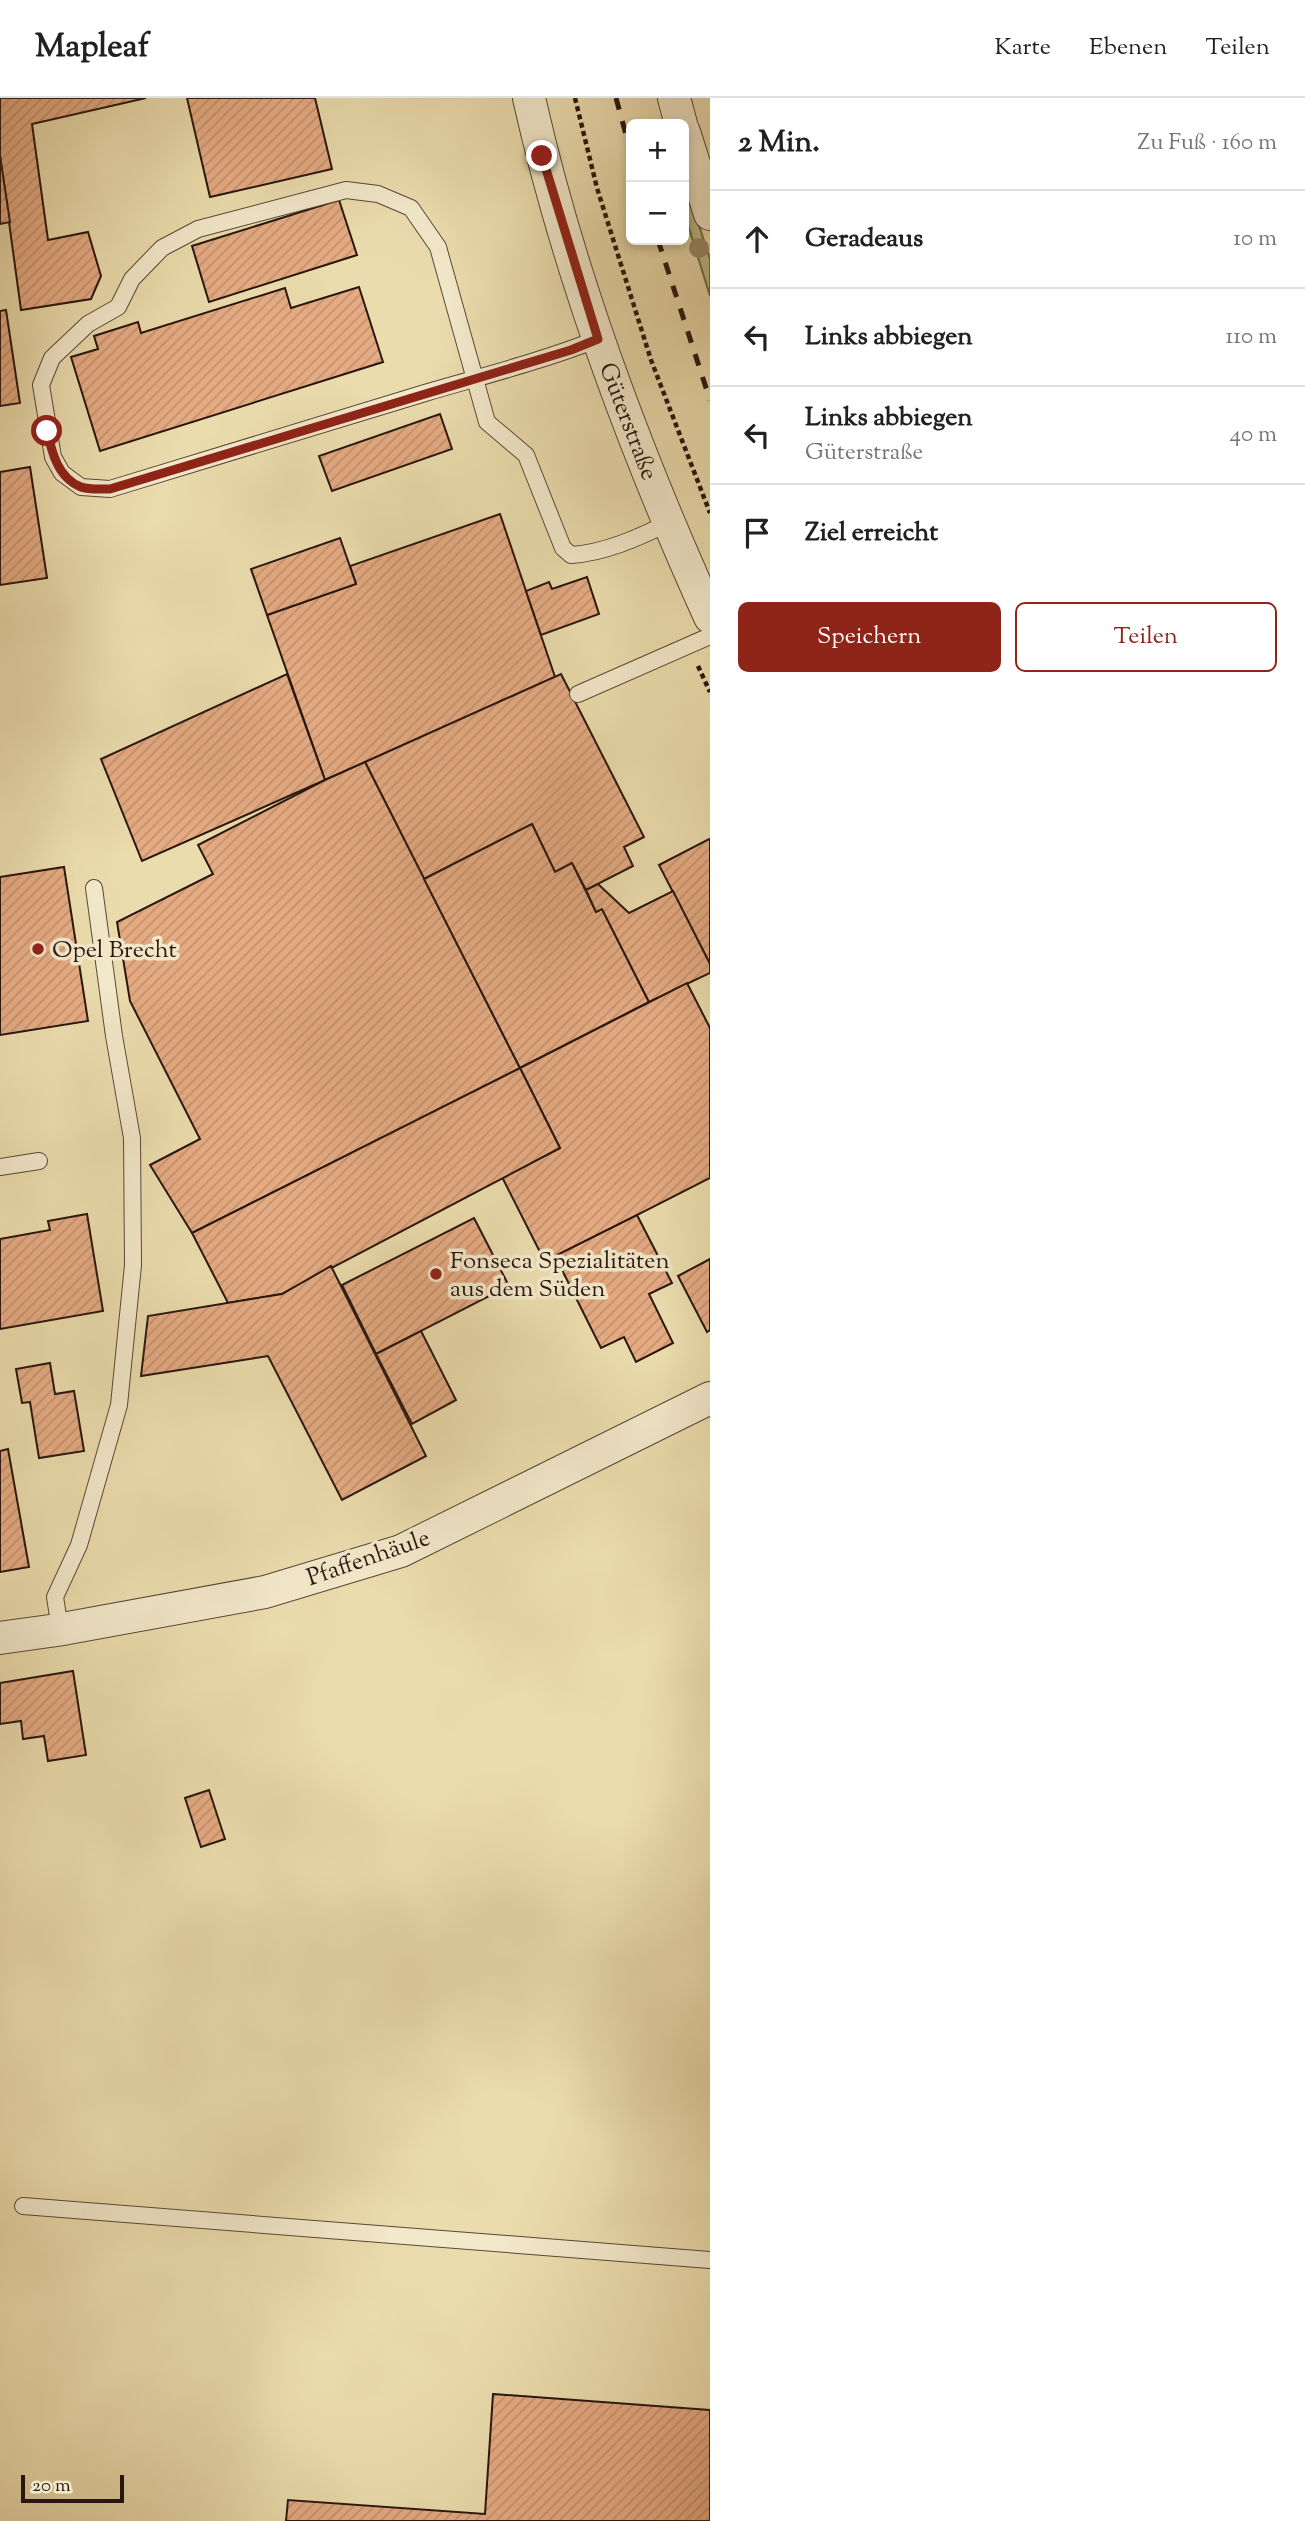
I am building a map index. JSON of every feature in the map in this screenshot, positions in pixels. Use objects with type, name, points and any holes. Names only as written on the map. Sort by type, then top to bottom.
[{"type":"street","name":"Güterstraße","points":[[529,98],[542,156],[598,339],[668,523],[710,617]]},
{"type":"street","points":[[674,98],[680,119]]},
{"type":"street","points":[[689,148],[710,214]]},
{"type":"street","name":"Pfaffenhäule","points":[[0,1638],[265,1592],[401,1551],[710,1398]]},
{"type":"lane","points":[[598,339],[571,350],[473,378],[110,489],[81,487],[62,473],[53,457],[41,385],[52,358],[88,324],[118,307],[132,279],[162,248],[198,229],[346,190],[378,194],[411,208],[438,247],[473,378],[487,422],[526,455],[563,548],[570,555],[583,554],[643,536],[668,523]]},
{"type":"lane","points":[[578,694],[710,636]]},
{"type":"lane","points":[[60,1629],[55,1597],[79,1545],[119,1405],[133,1265],[132,1138],[114,1036],[94,888]]},
{"type":"lane","points":[[0,1167],[40,1161]]},
{"type":"lane","points":[[23,2206],[710,2260]]},
{"type":"path","points":[[575,98],[597,188],[651,360],[710,513]]},
{"type":"green space","points":[[689,195],[710,259],[710,296],[689,228]]},
{"type":"building","points":[[0,98],[146,98],[32,124],[48,240],[88,232],[101,276],[91,299],[21,310],[0,156]]},
{"type":"building","points":[[187,98],[315,98],[332,169],[210,197]]},
{"type":"building","points":[[0,156],[10,222],[0,224]]},
{"type":"building","points":[[339,200],[357,255],[209,302],[192,246]]},
{"type":"building","points":[[359,287],[383,362],[100,451],[71,357],[98,349],[94,336],[138,322],[141,333],[285,288],[291,308]]},
{"type":"building","points":[[6,310],[20,403],[0,406],[0,311]]},
{"type":"building","points":[[440,414],[452,449],[332,491],[319,456]]},
{"type":"building","points":[[30,467],[47,578],[0,585],[0,472]]},
{"type":"building","points":[[500,514],[555,677],[325,780],[267,615],[356,584],[350,566]]},
{"type":"building","points":[[340,538],[356,584],[267,615],[251,569]]},
{"type":"building","points":[[587,577],[599,614],[541,635],[526,591],[549,582],[552,589]]},
{"type":"building","points":[[287,674],[325,780],[142,861],[101,759]]},
{"type":"building","points":[[561,674],[644,837],[624,847],[633,866],[586,890],[572,863],[555,872],[532,824],[424,879],[365,762]]},
{"type":"building","points":[[365,762],[520,1068],[192,1233],[150,1165],[200,1139],[130,1001],[117,922],[213,874],[198,845]]},
{"type":"building","points":[[532,824],[555,872],[572,863],[596,912],[602,909],[649,1002],[520,1068],[424,879]]},
{"type":"building","points":[[709,839],[710,841],[710,964],[659,865]]},
{"type":"building","name":"Opel Brecht","points":[[64,867],[88,1021],[0,1035],[0,877]]},
{"type":"building","points":[[598,884],[629,913],[673,891],[710,964],[710,973],[649,1002],[602,909],[596,912],[586,890]]},
{"type":"building","points":[[687,983],[710,1028],[710,1178],[545,1262],[502,1177],[560,1148],[520,1068]]},
{"type":"building","points":[[520,1068],[560,1148],[282,1294],[228,1303],[192,1233]]},
{"type":"building","points":[[87,1214],[103,1311],[0,1329],[0,1239],[50,1230],[48,1221]]},
{"type":"building","points":[[637,1215],[672,1283],[649,1294],[673,1343],[636,1362],[624,1337],[601,1348],[555,1256]]},
{"type":"building","points":[[474,1218],[509,1286],[376,1354],[342,1285]]},
{"type":"building","points":[[710,1259],[710,1330],[707,1332],[678,1276]]},
{"type":"building","points":[[331,1266],[426,1456],[342,1500],[268,1356],[141,1376],[148,1316],[282,1294]]},
{"type":"building","points":[[421,1331],[456,1400],[412,1424],[376,1354]]},
{"type":"building","points":[[50,1363],[55,1394],[74,1391],[84,1451],[39,1458],[30,1402],[22,1403],[16,1369]]},
{"type":"building","points":[[8,1449],[29,1567],[0,1572],[0,1451]]},
{"type":"building","points":[[73,1671],[86,1755],[48,1761],[44,1736],[23,1739],[21,1721],[0,1724],[0,1683]]},
{"type":"building","points":[[209,1790],[225,1839],[201,1847],[185,1798]]},
{"type":"building","points":[[493,2394],[710,2410],[710,2521],[286,2521],[288,2500],[485,2514]]},
{"type":"railway","points":[[616,98],[626,135]]},
{"type":"railway","points":[[660,245],[710,400]]},
{"type":"place","name":"Opel Brecht","points":[[38,949]]},
{"type":"place","name":"Fonseca Spezialitäten aus dem Süden","points":[[436,1274]]},
{"type":"route","points":[[47,431],[53,457],[62,473],[81,487],[110,489],[571,350],[598,339],[542,156]]}]
